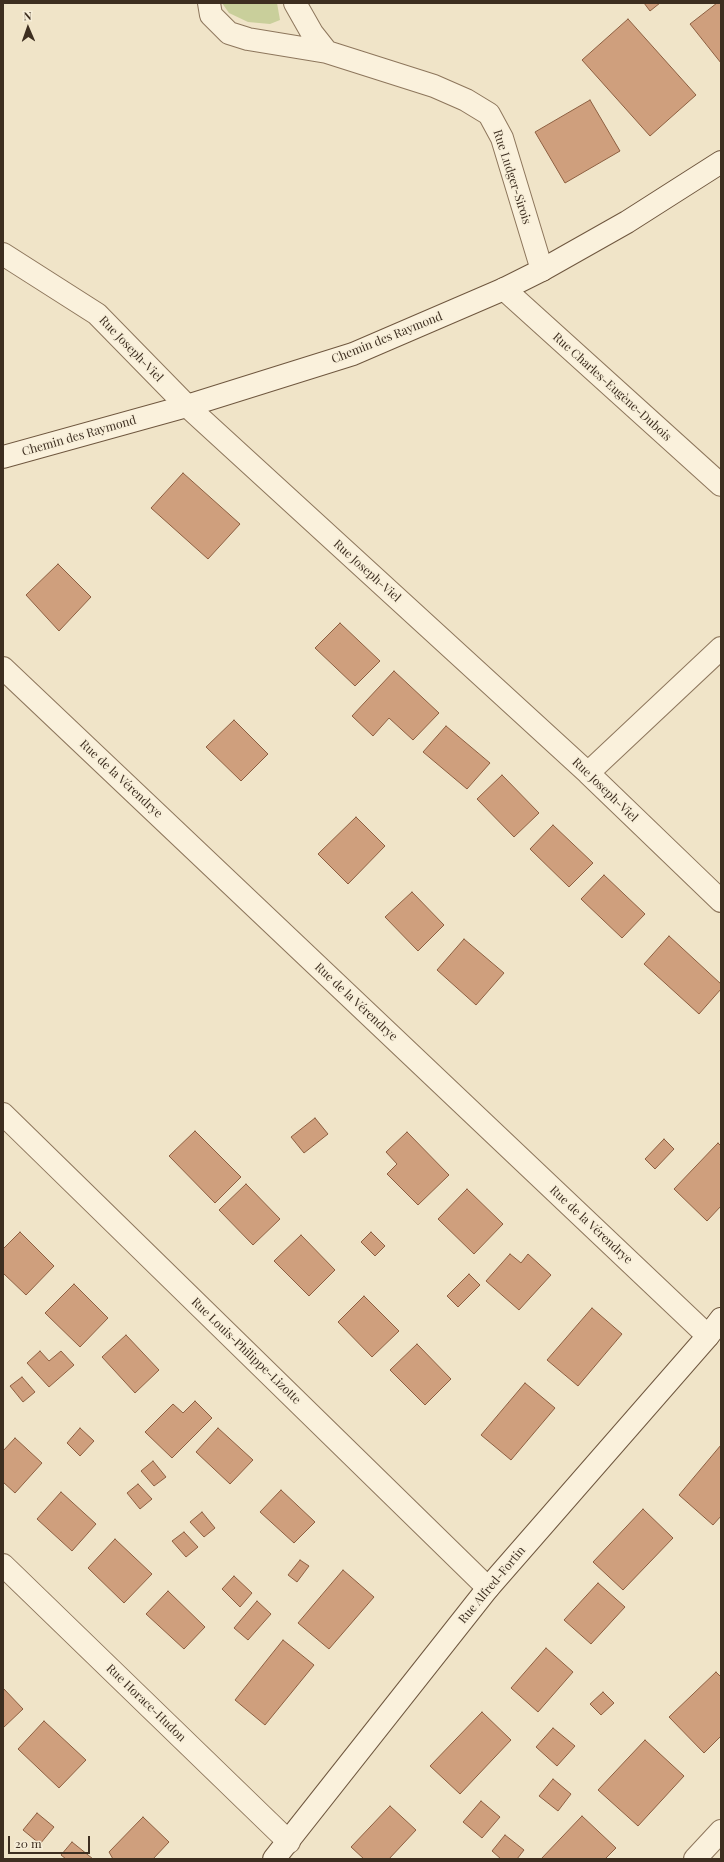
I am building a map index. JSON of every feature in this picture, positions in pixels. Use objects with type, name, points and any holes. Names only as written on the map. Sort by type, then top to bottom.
[{"type":"street","name":"Rue Ludger-Sirois","points":[[209,3],[211,15],[229,32],[248,39],[327,52],[434,86],[466,100],[489,114],[502,138],[542,270]]},
{"type":"street","points":[[295,3],[312,33],[327,52]]},
{"type":"street","name":"Chemin des Raymond","points":[[3,457],[187,406],[353,354],[504,289],[542,270],[627,222],[721,162]]},
{"type":"street","name":"Rue Joseph-Viel","points":[[3,254],[97,314],[187,406],[588,773],[721,901]]},
{"type":"street","name":"Rue Charles-Eugène-Dubois","points":[[504,289],[721,485]]},
{"type":"street","points":[[588,773],[721,648]]},
{"type":"street","name":"Rue de la Vérendrye","points":[[3,668],[708,1336]]},
{"type":"street","name":"Rue Louis-Philippe-Lizotte","points":[[3,1114],[488,1588]]},
{"type":"street","name":"Rue Alfred-Fortin","points":[[274,1859],[289,1842],[488,1588],[708,1336],[721,1319]]},
{"type":"street","name":"Rue Horace-Hudon","points":[[3,1565],[289,1842]]},
{"type":"street","points":[[695,1859],[721,1831]]},
{"type":"green space","points":[[222,3],[277,3],[280,20],[270,24],[248,22],[229,13]]},
{"type":"building","points":[[644,3],[660,3],[650,11]]},
{"type":"building","points":[[717,3],[721,3],[721,63],[690,24]]},
{"type":"building","points":[[628,19],[696,95],[650,136],[582,60]]},
{"type":"building","points":[[590,100],[620,151],[565,183],[535,132]]},
{"type":"building","points":[[183,473],[240,524],[208,559],[151,508]]},
{"type":"building","points":[[58,564],[91,597],[59,631],[26,595]]},
{"type":"building","points":[[340,623],[380,661],[355,686],[315,648]]},
{"type":"building","points":[[394,671],[439,713],[413,740],[389,718],[373,736],[352,716]]},
{"type":"building","points":[[234,720],[268,754],[241,781],[206,747]]},
{"type":"building","points":[[446,726],[490,763],[467,789],[423,752]]},
{"type":"building","points":[[502,775],[539,813],[514,837],[477,799]]},
{"type":"building","points":[[356,817],[385,846],[348,884],[318,854]]},
{"type":"building","points":[[553,825],[593,863],[569,887],[530,849]]},
{"type":"building","points":[[604,875],[645,914],[622,938],[581,899]]},
{"type":"building","points":[[412,892],[444,925],[418,951],[385,917]]},
{"type":"building","points":[[669,936],[721,984],[721,989],[699,1014],[644,964]]},
{"type":"building","points":[[464,939],[504,973],[476,1005],[437,970]]},
{"type":"building","points":[[315,1118],[328,1134],[304,1153],[291,1137]]},
{"type":"building","points":[[195,1131],[241,1177],[215,1203],[169,1156]]},
{"type":"building","points":[[407,1132],[449,1175],[418,1205],[387,1174],[397,1164],[386,1152]]},
{"type":"building","points":[[664,1139],[674,1149],[655,1169],[645,1159]]},
{"type":"building","points":[[718,1143],[721,1146],[721,1206],[707,1221],[674,1189]]},
{"type":"building","points":[[246,1184],[280,1219],[253,1245],[219,1210]]},
{"type":"building","points":[[467,1189],[503,1224],[474,1254],[438,1219]]},
{"type":"building","points":[[20,1232],[54,1266],[26,1295],[3,1273],[3,1249]]},
{"type":"building","points":[[371,1232],[385,1246],[375,1256],[361,1242]]},
{"type":"building","points":[[301,1235],[335,1270],[309,1296],[274,1261]]},
{"type":"building","points":[[510,1254],[521,1263],[528,1254],[551,1275],[519,1310],[486,1281]]},
{"type":"building","points":[[469,1274],[480,1285],[458,1307],[447,1296]]},
{"type":"building","points":[[74,1284],[108,1318],[80,1347],[45,1313]]},
{"type":"building","points":[[364,1296],[399,1331],[372,1357],[338,1322]]},
{"type":"building","points":[[592,1308],[622,1334],[578,1386],[547,1360]]},
{"type":"building","points":[[126,1335],[159,1370],[135,1393],[102,1357]]},
{"type":"building","points":[[417,1344],[451,1379],[425,1405],[390,1370]]},
{"type":"building","points":[[40,1351],[49,1361],[61,1351],[74,1365],[49,1387],[27,1363]]},
{"type":"building","points":[[22,1377],[35,1392],[23,1402],[10,1386]]},
{"type":"building","points":[[525,1383],[555,1408],[511,1460],[481,1435]]},
{"type":"building","points":[[195,1401],[212,1418],[172,1458],[145,1432],[173,1404],[183,1413]]},
{"type":"building","points":[[80,1428],[94,1441],[80,1456],[67,1443]]},
{"type":"building","points":[[218,1428],[253,1460],[230,1484],[196,1452]]},
{"type":"building","points":[[15,1438],[42,1463],[15,1493],[3,1482],[3,1451]]},
{"type":"building","points":[[721,1445],[721,1516],[713,1525],[679,1495]]},
{"type":"building","points":[[153,1461],[166,1477],[154,1486],[141,1471]]},
{"type":"building","points":[[138,1484],[152,1499],[140,1509],[127,1493]]},
{"type":"building","points":[[281,1490],[315,1522],[294,1543],[260,1512]]},
{"type":"building","points":[[61,1492],[96,1524],[72,1551],[37,1519]]},
{"type":"building","points":[[643,1509],[673,1538],[623,1590],[593,1562]]},
{"type":"building","points":[[202,1512],[215,1528],[204,1537],[190,1522]]},
{"type":"building","points":[[184,1532],[198,1547],[186,1557],[172,1541]]},
{"type":"building","points":[[115,1539],[152,1574],[124,1603],[88,1568]]},
{"type":"building","points":[[300,1560],[309,1566],[297,1582],[288,1575]]},
{"type":"building","points":[[343,1570],[374,1597],[329,1649],[298,1623]]},
{"type":"building","points":[[234,1576],[252,1593],[240,1607],[222,1589]]},
{"type":"building","points":[[598,1583],[625,1607],[591,1644],[564,1620]]},
{"type":"building","points":[[168,1591],[205,1627],[184,1649],[146,1614]]},
{"type":"building","points":[[257,1601],[271,1614],[248,1640],[234,1628]]},
{"type":"building","points":[[283,1640],[314,1665],[265,1725],[235,1700]]},
{"type":"building","points":[[546,1648],[573,1672],[538,1712],[511,1688]]},
{"type":"building","points":[[716,1672],[721,1677],[721,1736],[704,1753],[669,1717]]},
{"type":"building","points":[[3,1688],[23,1709],[3,1728]]},
{"type":"building","points":[[603,1692],[614,1703],[601,1715],[590,1704]]},
{"type":"building","points":[[482,1712],[511,1740],[460,1794],[430,1766]]},
{"type":"building","points":[[44,1721],[86,1760],[59,1788],[18,1749]]},
{"type":"building","points":[[553,1728],[575,1746],[557,1766],[536,1747]]},
{"type":"building","points":[[645,1740],[684,1776],[638,1826],[598,1790]]},
{"type":"building","points":[[553,1779],[571,1794],[558,1811],[539,1796]]},
{"type":"building","points":[[481,1801],[500,1817],[482,1838],[463,1822]]},
{"type":"building","points":[[390,1806],[416,1830],[389,1859],[364,1859],[351,1847]]},
{"type":"building","points":[[37,1813],[54,1827],[40,1844],[23,1830]]},
{"type":"building","points":[[582,1816],[616,1848],[605,1859],[541,1859]]},
{"type":"building","points":[[143,1817],[169,1842],[153,1859],[113,1859],[109,1852]]},
{"type":"building","points":[[505,1835],[524,1850],[517,1859],[501,1859],[492,1851]]},
{"type":"building","points":[[72,1842],[93,1859],[66,1859],[61,1855]]}]
